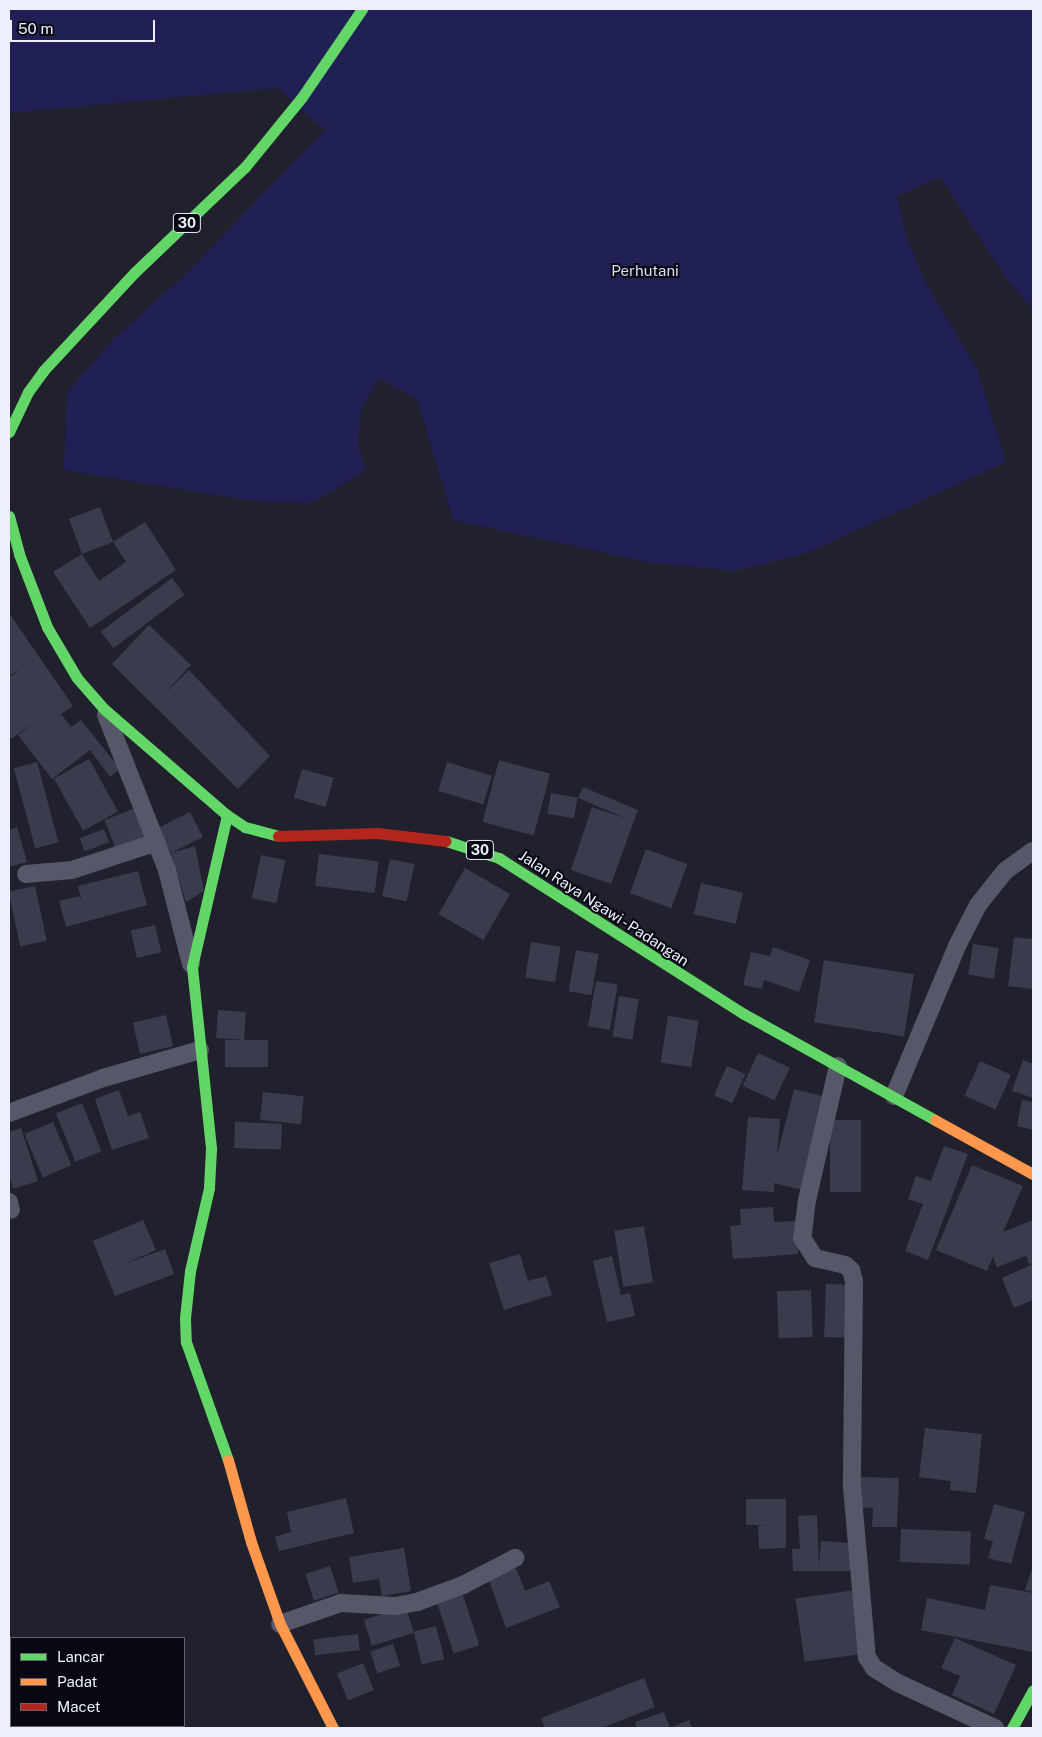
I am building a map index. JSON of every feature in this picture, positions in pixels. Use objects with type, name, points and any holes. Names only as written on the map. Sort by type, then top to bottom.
[{"type":"main road","name":"30","points":[[9,432],[28,392],[43,371],[136,272],[245,167],[302,97],[362,9]]},
{"type":"main road","name":"Jalan Raya Ngawi - Padangan","points":[[9,516],[19,554],[46,628],[60,654],[104,709],[227,815],[246,827],[280,837],[377,833],[451,842],[474,848],[522,870],[675,973],[1033,1174]]},
{"type":"main road","points":[[227,815],[192,967],[208,1109],[209,1188],[190,1271],[186,1342],[229,1462],[251,1542],[280,1624],[333,1728]]},
{"type":"main road","points":[[1012,1728],[1033,1690]]},
{"type":"street","points":[[104,709],[158,842],[192,967]]},
{"type":"street","points":[[26,874],[72,870],[158,842]]},
{"type":"street","points":[[894,1096],[958,944],[978,904],[1005,871],[1033,851]]},
{"type":"street","points":[[9,1113],[104,1078],[200,1050]]},
{"type":"street","points":[[838,1066],[807,1200],[802,1238],[815,1258],[845,1265],[851,1270],[854,1281],[852,1487],[867,1657],[874,1668],[898,1683],[995,1728]]},
{"type":"street","points":[[280,1624],[341,1603],[396,1606],[417,1602],[464,1585],[515,1558]]},
{"type":"green space","name":"Perhutani","points":[[9,9],[1033,9],[1033,310],[1009,282],[940,177],[897,196],[905,232],[924,280],[977,368],[1006,462],[807,553],[735,571],[653,563],[453,520],[417,399],[379,379],[362,407],[357,443],[366,470],[312,503],[254,501],[64,470],[67,393],[111,341],[183,277],[325,130],[278,88],[9,113]]},
{"type":"building","points":[[100,507],[113,542],[82,554],[69,519]]},
{"type":"building","points":[[145,522],[176,570],[90,628],[53,572],[82,554],[99,581],[126,562],[113,542]]},
{"type":"building","points":[[172,578],[185,595],[114,648],[101,632]]},
{"type":"building","points":[[9,613],[73,706],[61,714],[71,727],[81,720],[120,769],[110,777],[90,750],[52,779],[18,735],[41,717],[11,739],[9,736],[9,678],[20,669],[9,676]]},
{"type":"building","points":[[149,625],[191,665],[161,697],[189,670],[270,756],[238,789],[112,664]]},
{"type":"building","points":[[89,759],[118,811],[83,831],[54,778]]},
{"type":"building","points":[[499,760],[550,774],[534,836],[482,822]]},
{"type":"building","points":[[37,762],[58,842],[35,848],[14,768]]},
{"type":"building","points":[[447,762],[492,776],[483,804],[438,791]]},
{"type":"building","points":[[302,769],[334,778],[325,807],[294,798]]},
{"type":"building","points":[[583,787],[638,810],[611,884],[571,870],[592,807],[628,819],[578,798]]},
{"type":"building","points":[[551,793],[578,798],[574,818],[547,814]]},
{"type":"building","points":[[135,808],[147,838],[116,850],[104,820]]},
{"type":"building","points":[[190,812],[203,837],[171,853],[158,828]]},
{"type":"building","points":[[17,827],[27,862],[9,867],[9,830]]},
{"type":"building","points":[[104,829],[109,842],[85,851],[80,838]]},
{"type":"building","points":[[195,846],[204,891],[186,902],[171,853]]},
{"type":"building","points":[[646,849],[687,864],[671,908],[630,893]]},
{"type":"building","points":[[319,854],[379,861],[375,893],[315,886]]},
{"type":"building","points":[[261,855],[285,860],[276,903],[252,898]]},
{"type":"building","points":[[390,859],[414,864],[407,901],[382,896]]},
{"type":"building","points":[[465,868],[510,894],[484,940],[438,914]]},
{"type":"building","points":[[138,871],[147,905],[66,927],[59,901],[79,896],[82,903],[78,886]]},
{"type":"building","points":[[701,883],[743,893],[736,924],[694,914]]},
{"type":"building","points":[[35,886],[47,941],[20,946],[9,892]]},
{"type":"building","points":[[155,925],[161,952],[137,958],[131,931]]},
{"type":"building","points":[[1014,937],[1033,939],[1033,989],[1008,986]]},
{"type":"building","points":[[531,942],[561,947],[555,982],[525,978]]},
{"type":"building","points":[[973,944],[999,948],[994,979],[968,975]]},
{"type":"building","points":[[773,947],[810,960],[799,992],[764,980],[762,989],[743,985],[751,952],[770,956]]},
{"type":"building","points":[[576,950],[599,954],[591,995],[569,991]]},
{"type":"building","points":[[824,960],[914,974],[904,1036],[814,1022]]},
{"type":"building","points":[[596,981],[618,985],[610,1030],[588,1026]]},
{"type":"building","points":[[619,996],[639,999],[632,1040],[613,1036]]},
{"type":"building","points":[[218,1010],[246,1012],[244,1040],[216,1038]]},
{"type":"building","points":[[166,1015],[173,1046],[140,1054],[133,1023]]},
{"type":"building","points":[[668,1016],[699,1021],[691,1067],[661,1062]]},
{"type":"building","points":[[225,1040],[268,1040],[268,1067],[225,1067]]},
{"type":"building","points":[[758,1053],[790,1068],[775,1100],[743,1086]]},
{"type":"building","points":[[1023,1060],[1033,1064],[1033,1098],[1012,1091]]},
{"type":"building","points":[[980,1061],[1011,1075],[996,1110],[965,1096]]},
{"type":"building","points":[[727,1066],[745,1074],[732,1103],[714,1095]]},
{"type":"building","points":[[794,1089],[826,1097],[802,1190],[774,1183],[774,1192],[742,1190],[748,1117],[780,1119],[777,1156]]},
{"type":"building","points":[[119,1090],[128,1116],[140,1112],[149,1138],[112,1150],[95,1099]]},
{"type":"building","points":[[263,1092],[304,1096],[301,1124],[260,1120]]},
{"type":"building","points":[[1022,1100],[1033,1102],[1033,1130],[1017,1126]]},
{"type":"building","points":[[82,1103],[101,1151],[76,1162],[56,1113]]},
{"type":"building","points":[[830,1120],[861,1120],[861,1192],[830,1192]]},
{"type":"building","points":[[53,1122],[71,1165],[43,1177],[24,1134]]},
{"type":"building","points":[[235,1122],[282,1124],[281,1150],[234,1148]]},
{"type":"building","points":[[21,1128],[38,1181],[13,1189],[9,1175],[9,1132]]},
{"type":"building","points":[[944,1146],[968,1154],[928,1260],[905,1251],[923,1204],[908,1199],[916,1176],[931,1181]]},
{"type":"building","points":[[972,1165],[1023,1186],[1003,1232],[1033,1220],[1033,1263],[1029,1264],[1026,1256],[997,1267],[993,1257],[987,1271],[936,1250]]},
{"type":"building","points":[[773,1207],[774,1222],[796,1221],[798,1254],[733,1259],[730,1226],[741,1225],[740,1209]]},
{"type":"building","points":[[143,1220],[156,1250],[122,1265],[165,1249],[174,1274],[115,1296],[93,1241]]},
{"type":"building","points":[[644,1226],[653,1282],[623,1287],[614,1231]]},
{"type":"building","points":[[520,1254],[528,1281],[546,1276],[552,1295],[504,1310],[489,1263]]},
{"type":"building","points":[[612,1256],[621,1295],[630,1293],[635,1316],[607,1322],[593,1261]]},
{"type":"building","points":[[1033,1264],[1033,1300],[1014,1308],[1002,1278]]},
{"type":"building","points":[[826,1284],[851,1285],[849,1338],[824,1337]]},
{"type":"building","points":[[811,1290],[813,1337],[779,1338],[777,1291]]},
{"type":"building","points":[[925,1428],[982,1434],[976,1493],[950,1490],[951,1476],[950,1481],[919,1477]]},
{"type":"building","points":[[859,1477],[899,1478],[897,1527],[872,1527],[873,1508],[858,1507]]},
{"type":"building","points":[[346,1498],[354,1533],[279,1551],[275,1537],[291,1532],[287,1512]]},
{"type":"building","points":[[746,1499],[786,1499],[786,1548],[759,1549],[758,1526],[765,1525],[746,1525]]},
{"type":"building","points":[[994,1504],[1025,1512],[1011,1564],[988,1558],[993,1541],[984,1539]]},
{"type":"building","points":[[817,1515],[819,1567],[821,1541],[851,1543],[850,1571],[793,1571],[792,1549],[800,1549],[798,1516]]},
{"type":"building","points":[[901,1529],[971,1531],[970,1564],[900,1562]]},
{"type":"building","points":[[404,1548],[411,1591],[382,1596],[379,1579],[353,1583],[349,1557]]},
{"type":"building","points":[[330,1566],[339,1593],[314,1601],[305,1574]]},
{"type":"building","points":[[1033,1566],[1033,1592],[1025,1590]]},
{"type":"building","points":[[516,1568],[525,1591],[549,1581],[560,1607],[506,1628],[488,1578]]},
{"type":"building","points":[[990,1585],[1033,1593],[1033,1652],[921,1630],[927,1598],[985,1610]]},
{"type":"building","points":[[856,1590],[865,1653],[805,1662],[796,1598]]},
{"type":"building","points":[[462,1592],[479,1645],[454,1654],[436,1600]]},
{"type":"building","points":[[406,1607],[414,1633],[372,1646],[364,1620]]},
{"type":"building","points":[[436,1626],[444,1659],[422,1665],[414,1632]]},
{"type":"building","points":[[358,1634],[360,1650],[315,1655],[313,1639]]},
{"type":"building","points":[[955,1638],[1016,1665],[994,1714],[952,1695],[960,1676],[941,1668]]},
{"type":"building","points":[[393,1644],[400,1666],[377,1673],[370,1651]]},
{"type":"building","points":[[363,1663],[374,1690],[348,1700],[337,1673]]},
{"type":"building","points":[[644,1678],[655,1707],[602,1728],[545,1728],[541,1718]]},
{"type":"building","points":[[664,1712],[670,1728],[637,1728],[635,1722]]},
{"type":"building","points":[[689,1720],[692,1728],[670,1728]]},
{"type":"traffic: fast","points":[[9,432],[28,392],[43,371],[135,272],[245,167],[302,97],[362,9]]},
{"type":"traffic: fast","points":[[9,516],[19,554],[47,627],[77,678],[104,709],[227,815],[245,827],[278,836]]},
{"type":"traffic: fast","points":[[227,815],[192,967],[211,1149],[209,1188],[190,1271],[185,1318],[186,1342],[228,1460]]},
{"type":"traffic: fast","points":[[446,841],[499,858],[744,1014],[935,1120]]},
{"type":"traffic: fast","points":[[1012,1728],[1033,1690]]},
{"type":"traffic: slow","points":[[935,1120],[1033,1174]]},
{"type":"traffic: slow","points":[[228,1460],[251,1542],[280,1624],[333,1728]]},
{"type":"traffic: jam","points":[[278,836],[377,833],[446,841]]}]
